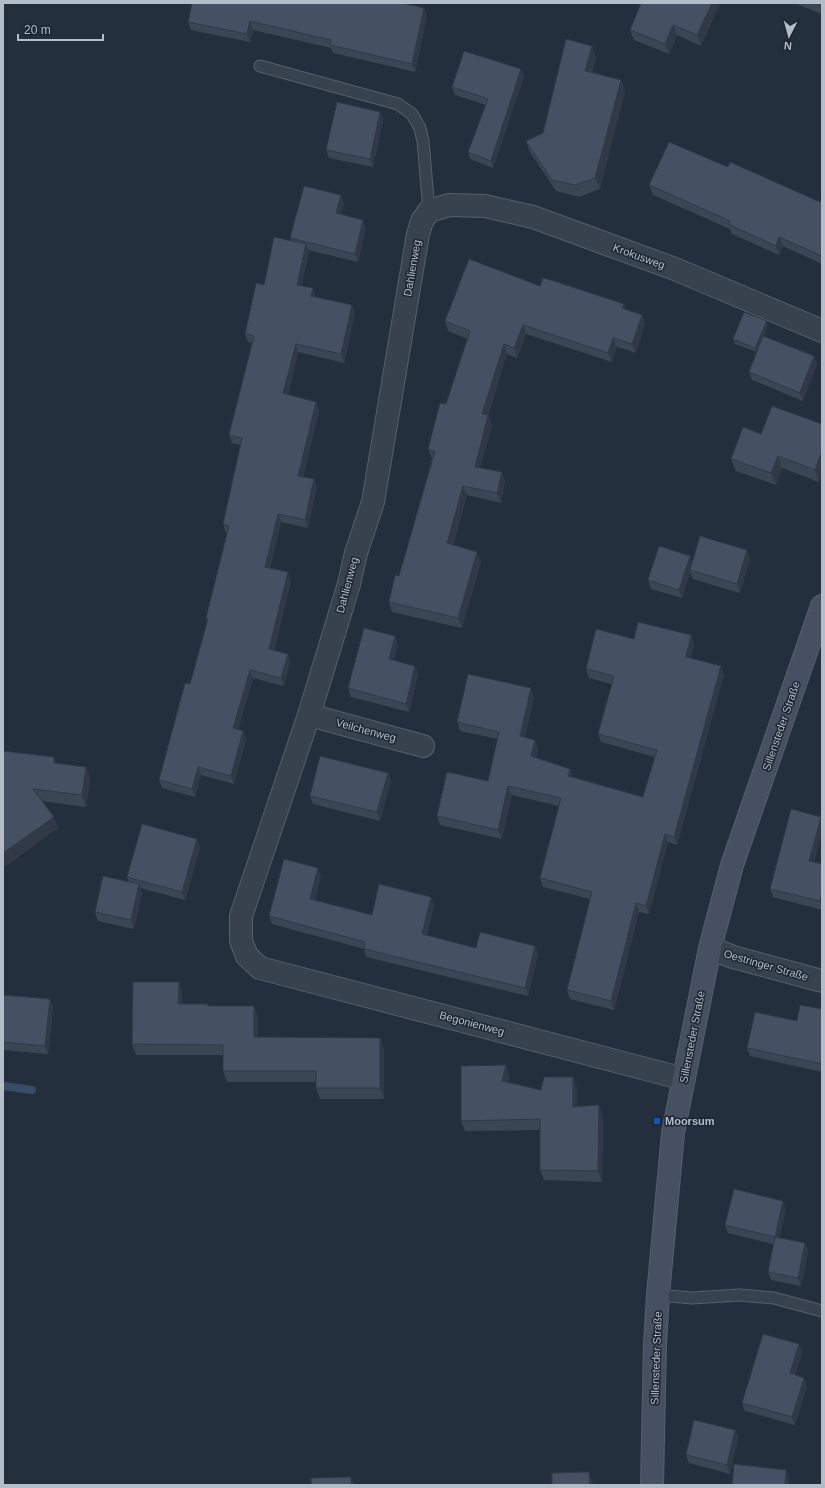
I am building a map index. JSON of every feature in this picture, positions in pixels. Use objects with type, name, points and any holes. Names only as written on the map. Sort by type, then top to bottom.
[{"type":"main road","name":"Sillensteder Straße","points":[[652,1485],[655,1344],[673,1133],[710,948],[732,865],[822,606]]},
{"type":"street","name":"Krokusweg","points":[[439,208],[485,206],[533,217],[674,269],[822,331]]},
{"type":"street","name":"Dahlienweg","points":[[260,968],[247,956],[241,942],[241,916],[309,715],[349,584],[356,553],[373,502],[418,234],[422,221],[439,208]]},
{"type":"street","name":"Veilchenweg","points":[[309,715],[423,746]]},
{"type":"street","name":"Oestringer Straße","points":[[710,948],[733,957],[822,981]]},
{"type":"street","name":"Begonienweg","points":[[260,968],[684,1079]]},
{"type":"lane","points":[[260,66],[398,104],[412,114],[420,128],[439,208]]},
{"type":"lane","points":[[658,1296],[692,1298],[739,1294],[774,1298],[822,1311]]},
{"type":"building","points":[[192,3],[402,3],[424,8],[412,64],[330,45],[331,40],[250,21],[247,34],[188,22]]},
{"type":"building","points":[[641,3],[712,3],[697,35],[673,25],[665,44],[630,30]]},
{"type":"building","points":[[566,39],[592,46],[585,71],[621,80],[595,178],[575,185],[552,180],[526,141],[543,133]]},
{"type":"building","points":[[464,51],[521,69],[491,161],[468,152],[488,99],[452,87]]},
{"type":"building","points":[[337,102],[380,112],[370,159],[326,150]]},
{"type":"building","points":[[669,142],[728,167],[730,162],[820,202],[822,198],[822,256],[779,237],[776,246],[728,224],[730,221],[649,185]]},
{"type":"building","points":[[304,186],[341,195],[336,213],[363,220],[355,254],[290,238]]},
{"type":"building","points":[[274,237],[306,244],[297,285],[313,288],[311,296],[352,305],[341,354],[296,344],[283,393],[316,402],[298,476],[314,479],[305,520],[278,514],[265,567],[288,572],[269,649],[288,654],[281,678],[250,670],[233,728],[243,731],[231,776],[198,767],[192,789],[159,780],[185,683],[190,684],[208,619],[206,618],[229,526],[223,524],[242,438],[229,435],[254,336],[245,334],[256,283],[264,285]]},
{"type":"building","points":[[469,259],[540,286],[543,278],[554,281],[624,304],[622,308],[642,315],[632,344],[613,338],[608,353],[523,325],[514,348],[504,344],[482,414],[488,415],[475,467],[502,472],[497,493],[463,486],[447,543],[477,552],[458,618],[389,602],[395,575],[399,576],[435,451],[428,449],[440,403],[446,404],[470,331],[445,321]]},
{"type":"building","points":[[744,312],[767,321],[755,348],[733,339]]},
{"type":"building","points":[[763,336],[814,356],[800,393],[749,372]]},
{"type":"building","points":[[772,406],[822,424],[822,451],[815,470],[778,456],[771,473],[731,459],[743,427],[761,434]]},
{"type":"building","points":[[700,536],[747,550],[737,584],[690,570]]},
{"type":"building","points":[[659,546],[690,556],[679,590],[648,580]]},
{"type":"building","points":[[638,622],[691,635],[686,657],[721,666],[674,837],[665,834],[646,906],[636,903],[611,1001],[567,990],[592,892],[540,878],[561,798],[508,786],[498,830],[437,816],[447,772],[488,781],[499,732],[457,722],[468,674],[531,688],[520,736],[535,740],[531,756],[570,769],[568,776],[643,797],[657,750],[598,734],[614,676],[586,669],[596,629],[634,639]]},
{"type":"building","points":[[364,628],[395,636],[389,659],[415,666],[406,704],[348,688]]},
{"type":"building","points":[[3,751],[54,757],[54,763],[86,767],[82,795],[33,789],[54,817],[3,853]]},
{"type":"building","points":[[320,756],[388,773],[377,812],[310,796]]},
{"type":"building","points":[[791,809],[821,817],[809,861],[822,864],[822,893],[820,901],[770,889]]},
{"type":"building","points":[[142,824],[197,839],[182,892],[127,877]]},
{"type":"building","points":[[284,859],[318,868],[310,899],[372,915],[379,884],[431,897],[422,934],[476,948],[480,932],[535,946],[525,988],[364,949],[365,942],[269,916]]},
{"type":"building","points":[[103,876],[139,884],[131,920],[95,912]]},
{"type":"building","points":[[133,982],[179,982],[178,1004],[208,1004],[208,1006],[254,1006],[254,1037],[380,1038],[380,1088],[316,1088],[316,1071],[223,1071],[223,1045],[132,1044]]},
{"type":"building","points":[[3,995],[50,999],[45,1046],[3,1042]]},
{"type":"building","points":[[800,1005],[822,1009],[822,1064],[747,1048],[755,1012],[797,1021]]},
{"type":"building","points":[[506,1065],[502,1081],[541,1090],[544,1077],[573,1077],[573,1107],[599,1105],[598,1171],[540,1170],[540,1119],[461,1121],[461,1066]]},
{"type":"building","points":[[734,1189],[783,1201],[775,1237],[725,1225]]},
{"type":"building","points":[[775,1237],[805,1243],[798,1278],[768,1272]]},
{"type":"building","points":[[763,1334],[799,1344],[790,1373],[804,1378],[792,1417],[742,1403]]},
{"type":"building","points":[[694,1420],[735,1430],[727,1465],[686,1455]]},
{"type":"building","points":[[734,1464],[786,1470],[785,1485],[732,1485]]},
{"type":"building","points":[[589,1472],[590,1485],[552,1485],[552,1473]]},
{"type":"building","points":[[351,1477],[351,1485],[311,1485],[311,1478]]},
{"type":"waterway","points":[[3,1086],[32,1090]]},
{"type":"place","name":"Moorsum","points":[[657,1121]]}]
